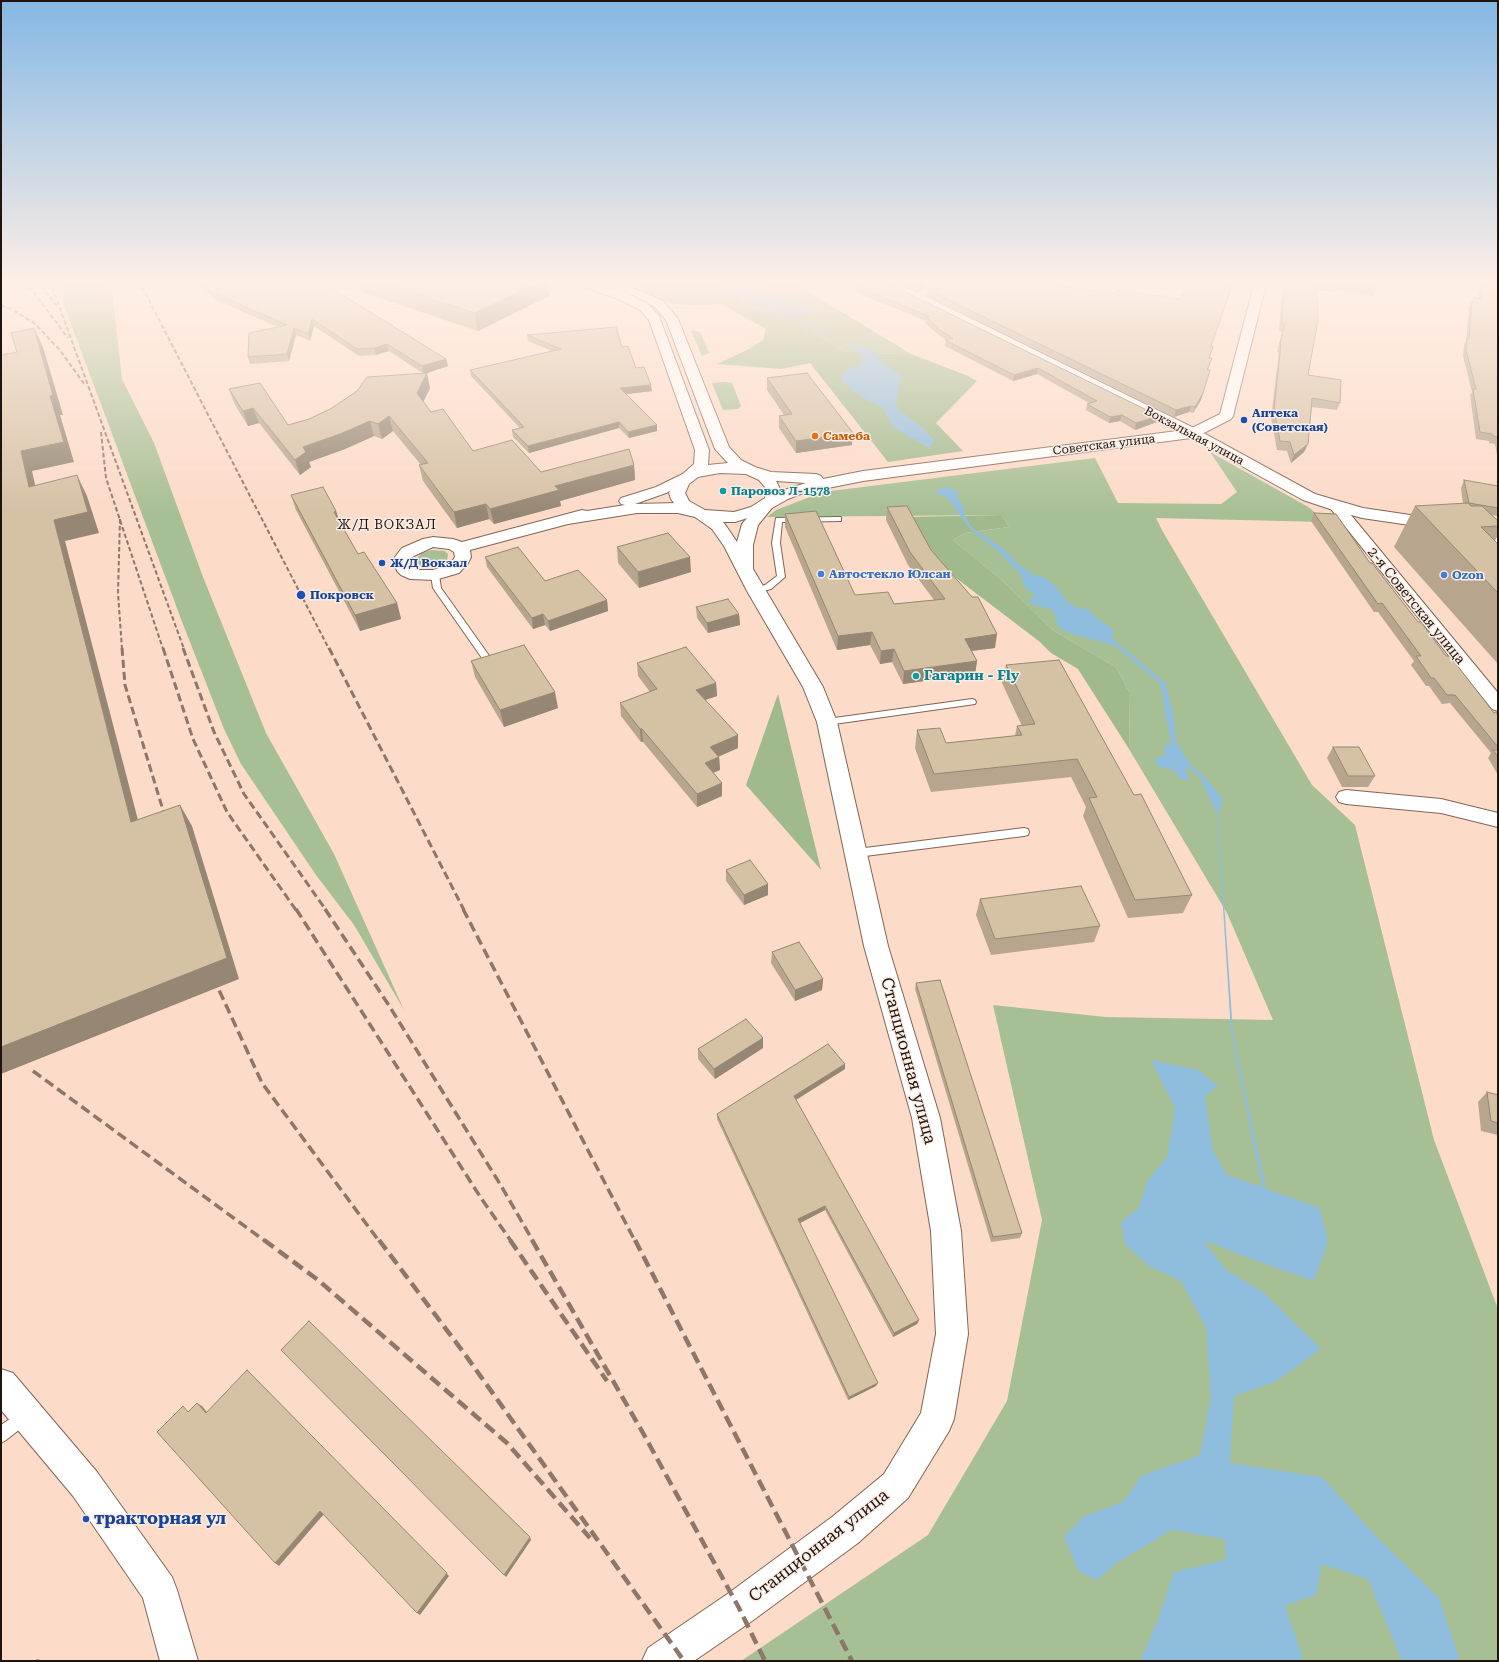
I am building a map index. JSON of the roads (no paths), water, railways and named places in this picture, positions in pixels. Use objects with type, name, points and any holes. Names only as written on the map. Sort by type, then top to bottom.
[{"type":"main road","points":[[669,359],[702,450],[701,465],[679,486],[678,496],[683,504],[701,514]]},
{"type":"main road","points":[[687,359],[722,449],[736,463],[764,477],[772,486],[774,492],[772,499],[767,504]]},
{"type":"main road","name":"Советская улица","points":[[701,514],[719,517],[735,516],[758,510],[782,496],[799,489],[863,476],[1193,433],[1226,416],[1241,359]]},
{"type":"main road","name":"Вокзальная улица","points":[[1193,433],[1310,497],[1336,506],[1362,513],[1497,537]]},
{"type":"main road","points":[[460,548],[569,520],[661,490],[693,474],[706,470],[735,468],[750,470]]},
{"type":"main road","name":"Советская улица","points":[[750,470],[770,476],[807,479],[863,476]]},
{"type":"main road","name":"Станционная улица","points":[[750,581],[744,545],[750,524],[767,504]]},
{"type":"main road","points":[[569,520],[637,508],[678,508],[701,514]]},
{"type":"main road","name":"Станционная улица","points":[[661,1661],[739,1608],[800,1561],[845,1530],[896,1486],[937,1419],[952,1334],[946,1231],[926,1118],[876,946],[857,853],[827,722],[813,687],[750,581],[732,546],[718,526],[701,514]]},
{"type":"main road","points":[[433,542],[452,544],[460,548],[464,557],[460,563],[454,569],[435,575],[416,574],[408,571],[402,562],[403,557],[415,547],[433,542]]},
{"type":"main road","points":[[1,1385],[85,1484],[159,1590],[179,1661]]},
{"type":"street","name":"Вокзальная улица","points":[[1042,359],[1193,433]]},
{"type":"street","name":"2-я Советская улица","points":[[1336,506],[1498,705]]},
{"type":"street","points":[[1346,797],[1441,806],[1498,820]]},
{"type":"lane","points":[[750,581],[768,587],[781,577],[776,543],[779,520],[838,519]]},
{"type":"lane","points":[[435,575],[437,588],[487,659]]},
{"type":"lane","points":[[827,722],[972,702]]},
{"type":"lane","points":[[857,853],[1024,832]]},
{"type":"lane","points":[[1,1435],[28,1415]]},
{"type":"water","points":[[861,359],[878,359],[901,376],[896,403],[898,409],[923,428],[934,440],[929,448],[893,427],[883,408],[867,400],[843,382],[841,373],[864,362]]},
{"type":"water","points":[[947,487],[958,491],[957,497],[963,506],[964,514],[972,528],[1002,548],[1018,564],[1032,574],[1046,578],[1059,590],[1065,599],[1075,607],[1089,610],[1094,616],[1114,630],[1112,637],[1118,644],[1165,682],[1173,713],[1176,742],[1191,765],[1207,779],[1223,800],[1218,814],[1233,1033],[1266,1189],[1320,1208],[1328,1242],[1314,1281],[1203,1240],[1226,1270],[1263,1292],[1321,1349],[1275,1382],[1234,1396],[1230,1463],[1322,1477],[1378,1538],[1439,1598],[1460,1661],[1402,1661],[1368,1579],[1322,1564],[1316,1595],[1285,1606],[1304,1661],[1140,1661],[1158,1620],[1174,1572],[1226,1560],[1225,1539],[1172,1530],[1118,1562],[1097,1580],[1079,1572],[1064,1537],[1083,1517],[1124,1501],[1141,1476],[1200,1455],[1211,1397],[1206,1327],[1181,1281],[1149,1266],[1125,1244],[1121,1222],[1139,1208],[1147,1181],[1167,1157],[1175,1108],[1151,1060],[1198,1070],[1218,1086],[1205,1096],[1213,1151],[1227,1175],[1262,1187],[1231,1032],[1217,814],[1199,776],[1186,766],[1189,781],[1177,777],[1176,771],[1159,767],[1154,759],[1166,754],[1163,746],[1171,744],[1160,683],[1114,645],[1073,634],[1059,628],[1053,610],[1028,603],[1035,595],[1025,587],[1021,575],[997,550],[970,529],[948,498],[937,493],[938,489]]},
{"type":"railway","points":[[66,359],[85,385]]},
{"type":"railway","points":[[78,359],[184,649]]},
{"type":"railway","points":[[179,359],[329,649]]},
{"type":"railway","points":[[101,432],[106,478],[120,520]]},
{"type":"railway","points":[[120,520],[163,649]]},
{"type":"railway","points":[[120,520],[118,593],[122,649]]},
{"type":"railway","points":[[122,648],[125,685],[166,820]]},
{"type":"railway","points":[[163,648],[193,739],[227,812],[296,910]]},
{"type":"railway","points":[[183,648],[214,732],[244,794],[326,910]]},
{"type":"railway","points":[[329,648],[464,910]]},
{"type":"railway","points":[[296,909],[481,1198],[511,1241]]},
{"type":"railway","points":[[325,909],[388,1004],[500,1184],[533,1241]]},
{"type":"railway","points":[[463,909],[635,1241]]},
{"type":"railway","points":[[213,977],[262,1083],[379,1241]]},
{"type":"railway","points":[[33,1071],[265,1241]]},
{"type":"railway","points":[[264,1240],[318,1280],[507,1443],[590,1538]]},
{"type":"railway","points":[[379,1240],[464,1353],[684,1661]]},
{"type":"railway","points":[[510,1240],[607,1381]]},
{"type":"railway","points":[[532,1240],[643,1433],[739,1608],[765,1661]]},
{"type":"railway","points":[[635,1240],[852,1661]]},
{"type":"place","name":"Аптека (Советская)","points":[[1244,420]]},
{"type":"place","name":"Самеба","points":[[815,436]]},
{"type":"place","name":"Паровоз Л-1578","points":[[723,491]]},
{"type":"place","name":"Ж/Д Вокзал","points":[[382,563]]},
{"type":"place","name":"Автостекло Юлсан","points":[[821,574]]},
{"type":"place","name":"Ozon","points":[[1444,575]]},
{"type":"place","name":"Покровск","points":[[301,595]]},
{"type":"place","name":"Гагарин - Fly","points":[[916,676]]},
{"type":"place","name":"тракторная ул","points":[[86,1519]]},
{"type":"district","name":"Ж/Д ВОКЗАЛ","points":[[387,525]]}]
